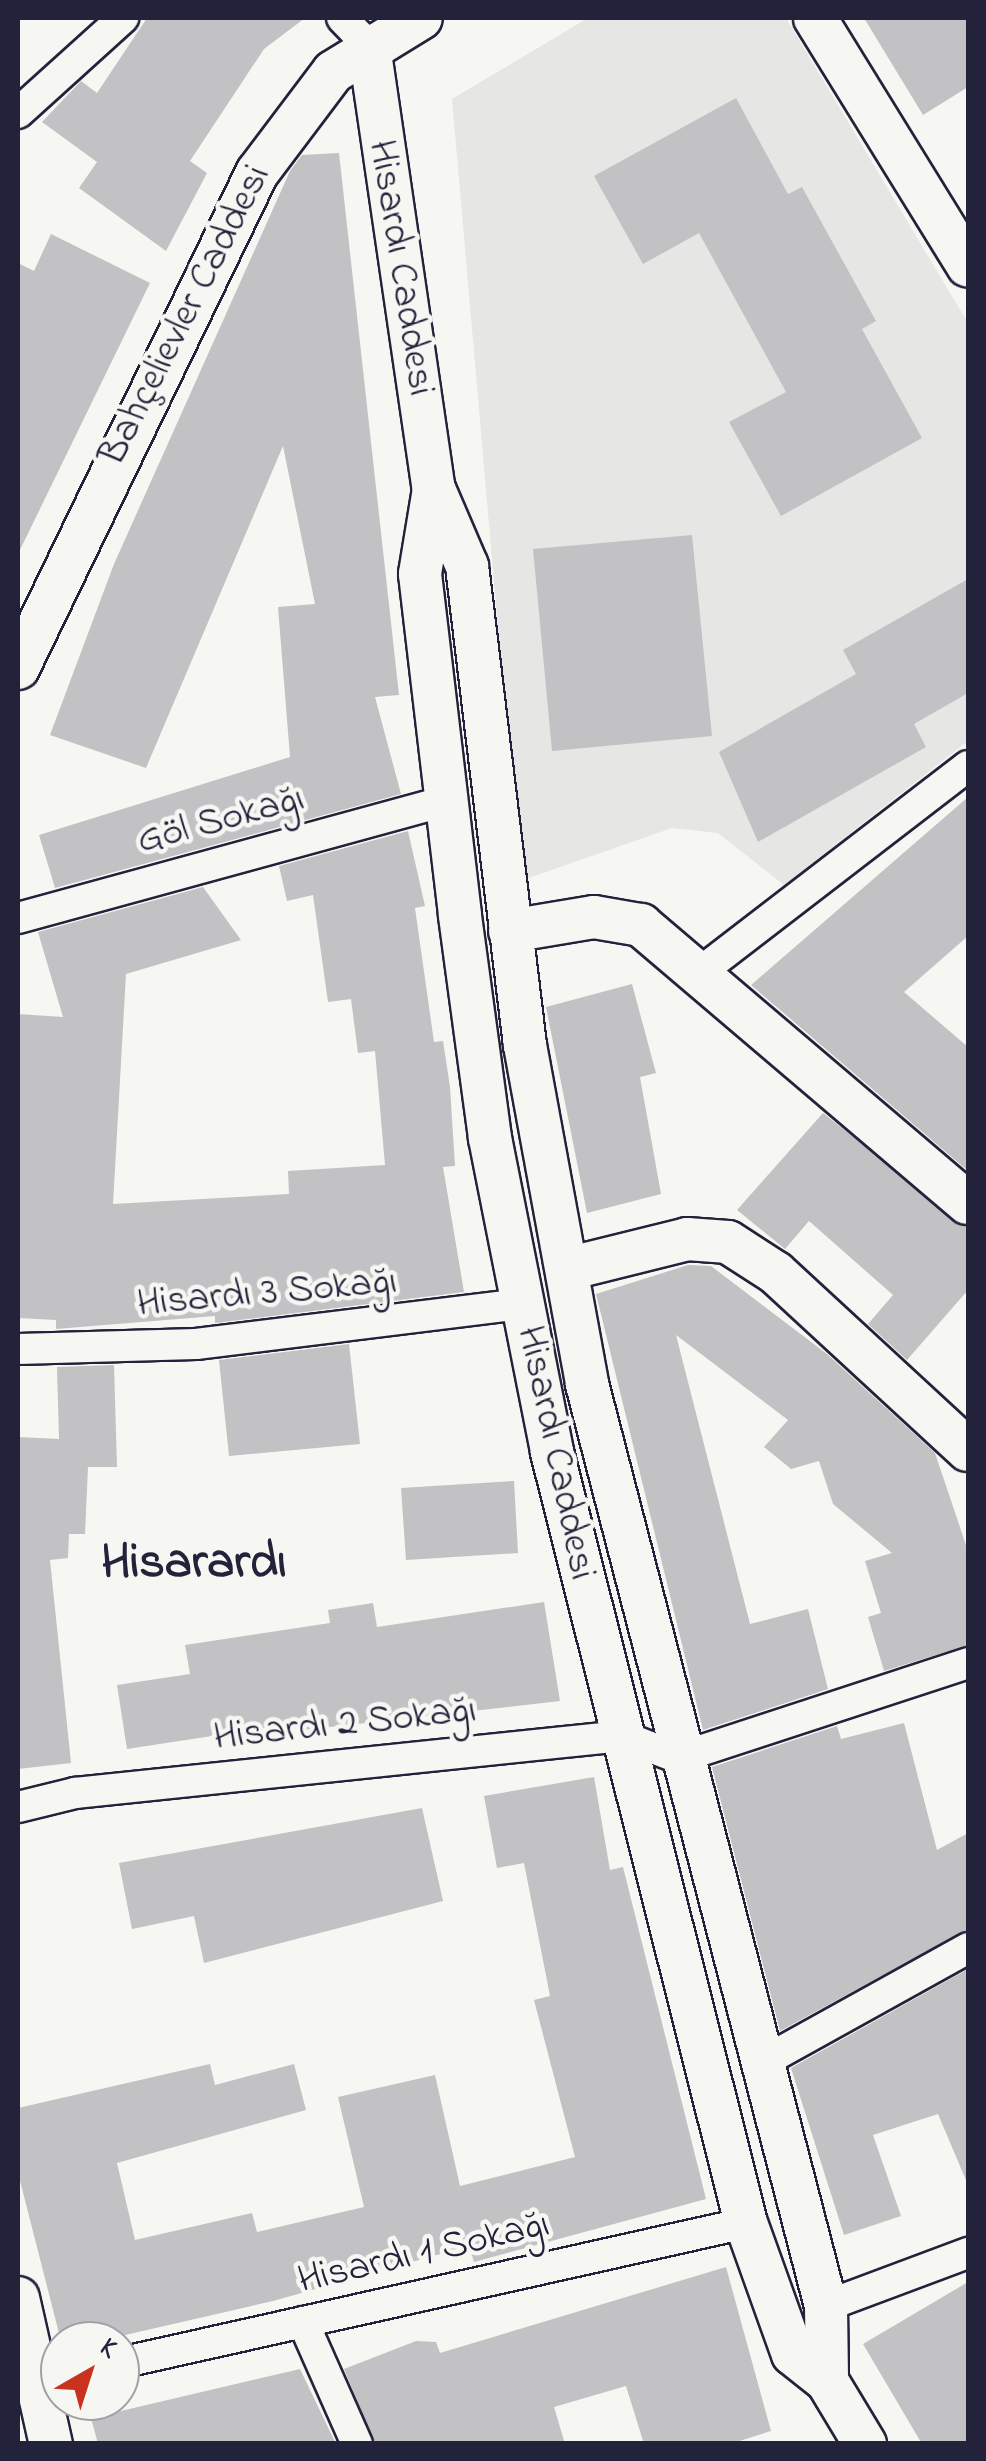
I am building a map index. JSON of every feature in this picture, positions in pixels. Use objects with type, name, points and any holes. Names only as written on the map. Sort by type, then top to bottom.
[{"type":"street","points":[[18,114],[123,18]]},
{"type":"street","name":"Bahçelievler Caddesi","points":[[18,668],[257,173],[356,32],[421,18]]},
{"type":"street","points":[[816,18],[968,266]]},
{"type":"street","name":"Hisardı Caddesi","points":[[356,32],[434,489],[467,566],[510,931],[567,1269],[678,1758],[826,2306],[828,2381]]},
{"type":"street","name":"Hisardı Caddesi","points":[[434,489],[420,574],[446,801],[522,1304],[622,1736],[746,2223],[786,2340],[828,2381],[865,2444]]},
{"type":"street","points":[[703,970],[968,766]]},
{"type":"street","name":"Göl Sokağı","points":[[18,918],[446,801]]},
{"type":"street","points":[[510,931],[620,919],[703,970],[968,1203]]},
{"type":"street","points":[[567,1269],[687,1239],[738,1246],[968,1450]]},
{"type":"street","name":"Hisardı 3 Sokağı","points":[[18,1349],[196,1344],[522,1304]]},
{"type":"street","points":[[678,1758],[968,1663]]},
{"type":"street","name":"Hisardı 2 Sokağı","points":[[18,1808],[75,1793],[622,1736],[678,1758]]},
{"type":"street","points":[[759,2064],[968,1948]]},
{"type":"street","name":"Hisardı 1 Sokağı","points":[[140,2359],[746,2223]]},
{"type":"street","points":[[826,2306],[968,2253]]},
{"type":"street","points":[[18,2298],[40,2357]]},
{"type":"street","points":[[303,2322],[357,2444]]},
{"type":"shaded area","points":[[588,18],[786,18],[968,323],[968,741],[784,885],[718,833],[672,828],[520,881],[452,99]]},
{"type":"building","points":[[147,18],[305,18],[264,49],[190,161],[207,173],[166,251],[79,188],[97,162],[42,122],[81,81],[97,93]]},
{"type":"building","points":[[864,18],[968,18],[968,87],[923,115]]},
{"type":"building","points":[[736,98],[788,194],[802,187],[876,321],[862,329],[922,438],[781,516],[729,422],[786,392],[699,233],[643,264],[594,176]]},
{"type":"building","points":[[339,153],[399,695],[375,697],[401,794],[55,888],[39,835],[290,757],[278,607],[315,604],[283,446],[146,768],[50,735],[114,564],[290,171],[302,155]]},
{"type":"building","points":[[51,234],[150,283],[18,554],[18,263],[34,271]]},
{"type":"building","points":[[692,535],[712,736],[552,751],[533,549]]},
{"type":"building","points":[[968,579],[968,693],[914,724],[926,747],[758,842],[719,752],[856,674],[843,650]]},
{"type":"building","points":[[968,797],[968,936],[904,992],[968,1047],[968,1171],[751,985]]},
{"type":"building","points":[[408,831],[425,906],[415,908],[434,1042],[443,1041],[450,1087],[455,1166],[443,1167],[464,1292],[215,1323],[215,1316],[56,1329],[56,1320],[18,1318],[18,1014],[63,1017],[38,932],[203,887],[241,940],[126,974],[113,1204],[289,1194],[288,1171],[385,1165],[375,1051],[358,1053],[351,999],[328,1002],[313,895],[287,901],[279,866]]},
{"type":"building","points":[[632,984],[656,1073],[640,1077],[661,1194],[587,1213],[546,1007]]},
{"type":"building","points":[[823,1113],[968,1227],[968,1290],[907,1360],[868,1324],[893,1295],[809,1221],[785,1249],[737,1210]]},
{"type":"building","points":[[688,1265],[711,1266],[827,1354],[935,1453],[968,1551],[968,1645],[884,1671],[868,1617],[881,1613],[865,1561],[892,1553],[833,1504],[819,1461],[791,1469],[764,1447],[788,1420],[676,1335],[750,1624],[808,1609],[828,1689],[703,1730],[596,1294]]},
{"type":"building","points":[[349,1344],[360,1444],[229,1456],[219,1360]]},
{"type":"building","points":[[114,1365],[117,1467],[88,1467],[85,1534],[69,1534],[68,1558],[50,1560],[71,1763],[18,1769],[18,1437],[59,1439],[57,1367]]},
{"type":"building","points":[[514,1481],[518,1553],[406,1560],[401,1488]]},
{"type":"building","points":[[544,1602],[560,1701],[304,1730],[303,1722],[127,1749],[117,1685],[190,1674],[185,1645],[330,1623],[328,1610],[373,1603],[377,1627]]},
{"type":"building","points":[[904,1723],[937,1850],[968,1833],[968,1929],[780,2031],[712,1767],[837,1726],[841,1739]]},
{"type":"building","points":[[594,1777],[610,1870],[623,1867],[706,2199],[474,2262],[469,2246],[273,2301],[140,2332],[140,2321],[56,2321],[18,2173],[18,2108],[210,2064],[215,2085],[294,2064],[306,2110],[117,2163],[135,2240],[252,2213],[257,2232],[364,2207],[338,2097],[435,2075],[460,2186],[575,2157],[534,2000],[550,1996],[524,1863],[497,1868],[484,1796]]},
{"type":"building","points":[[422,1808],[443,1901],[204,1963],[194,1916],[132,1929],[119,1863]]},
{"type":"building","points":[[968,1969],[968,2185],[938,2114],[873,2135],[901,2216],[844,2235],[791,2068]]},
{"type":"building","points":[[726,2267],[771,2431],[730,2444],[644,2444],[626,2386],[554,2407],[565,2444],[375,2444],[344,2369],[416,2341],[436,2342],[440,2353]]},
{"type":"building","points":[[968,2282],[968,2444],[922,2444],[863,2344]]},
{"type":"building","points":[[300,2369],[336,2444],[98,2444],[92,2421],[140,2421],[140,2407]]},
{"type":"district","name":"Hisarardı","points":[[194,1564]]}]
